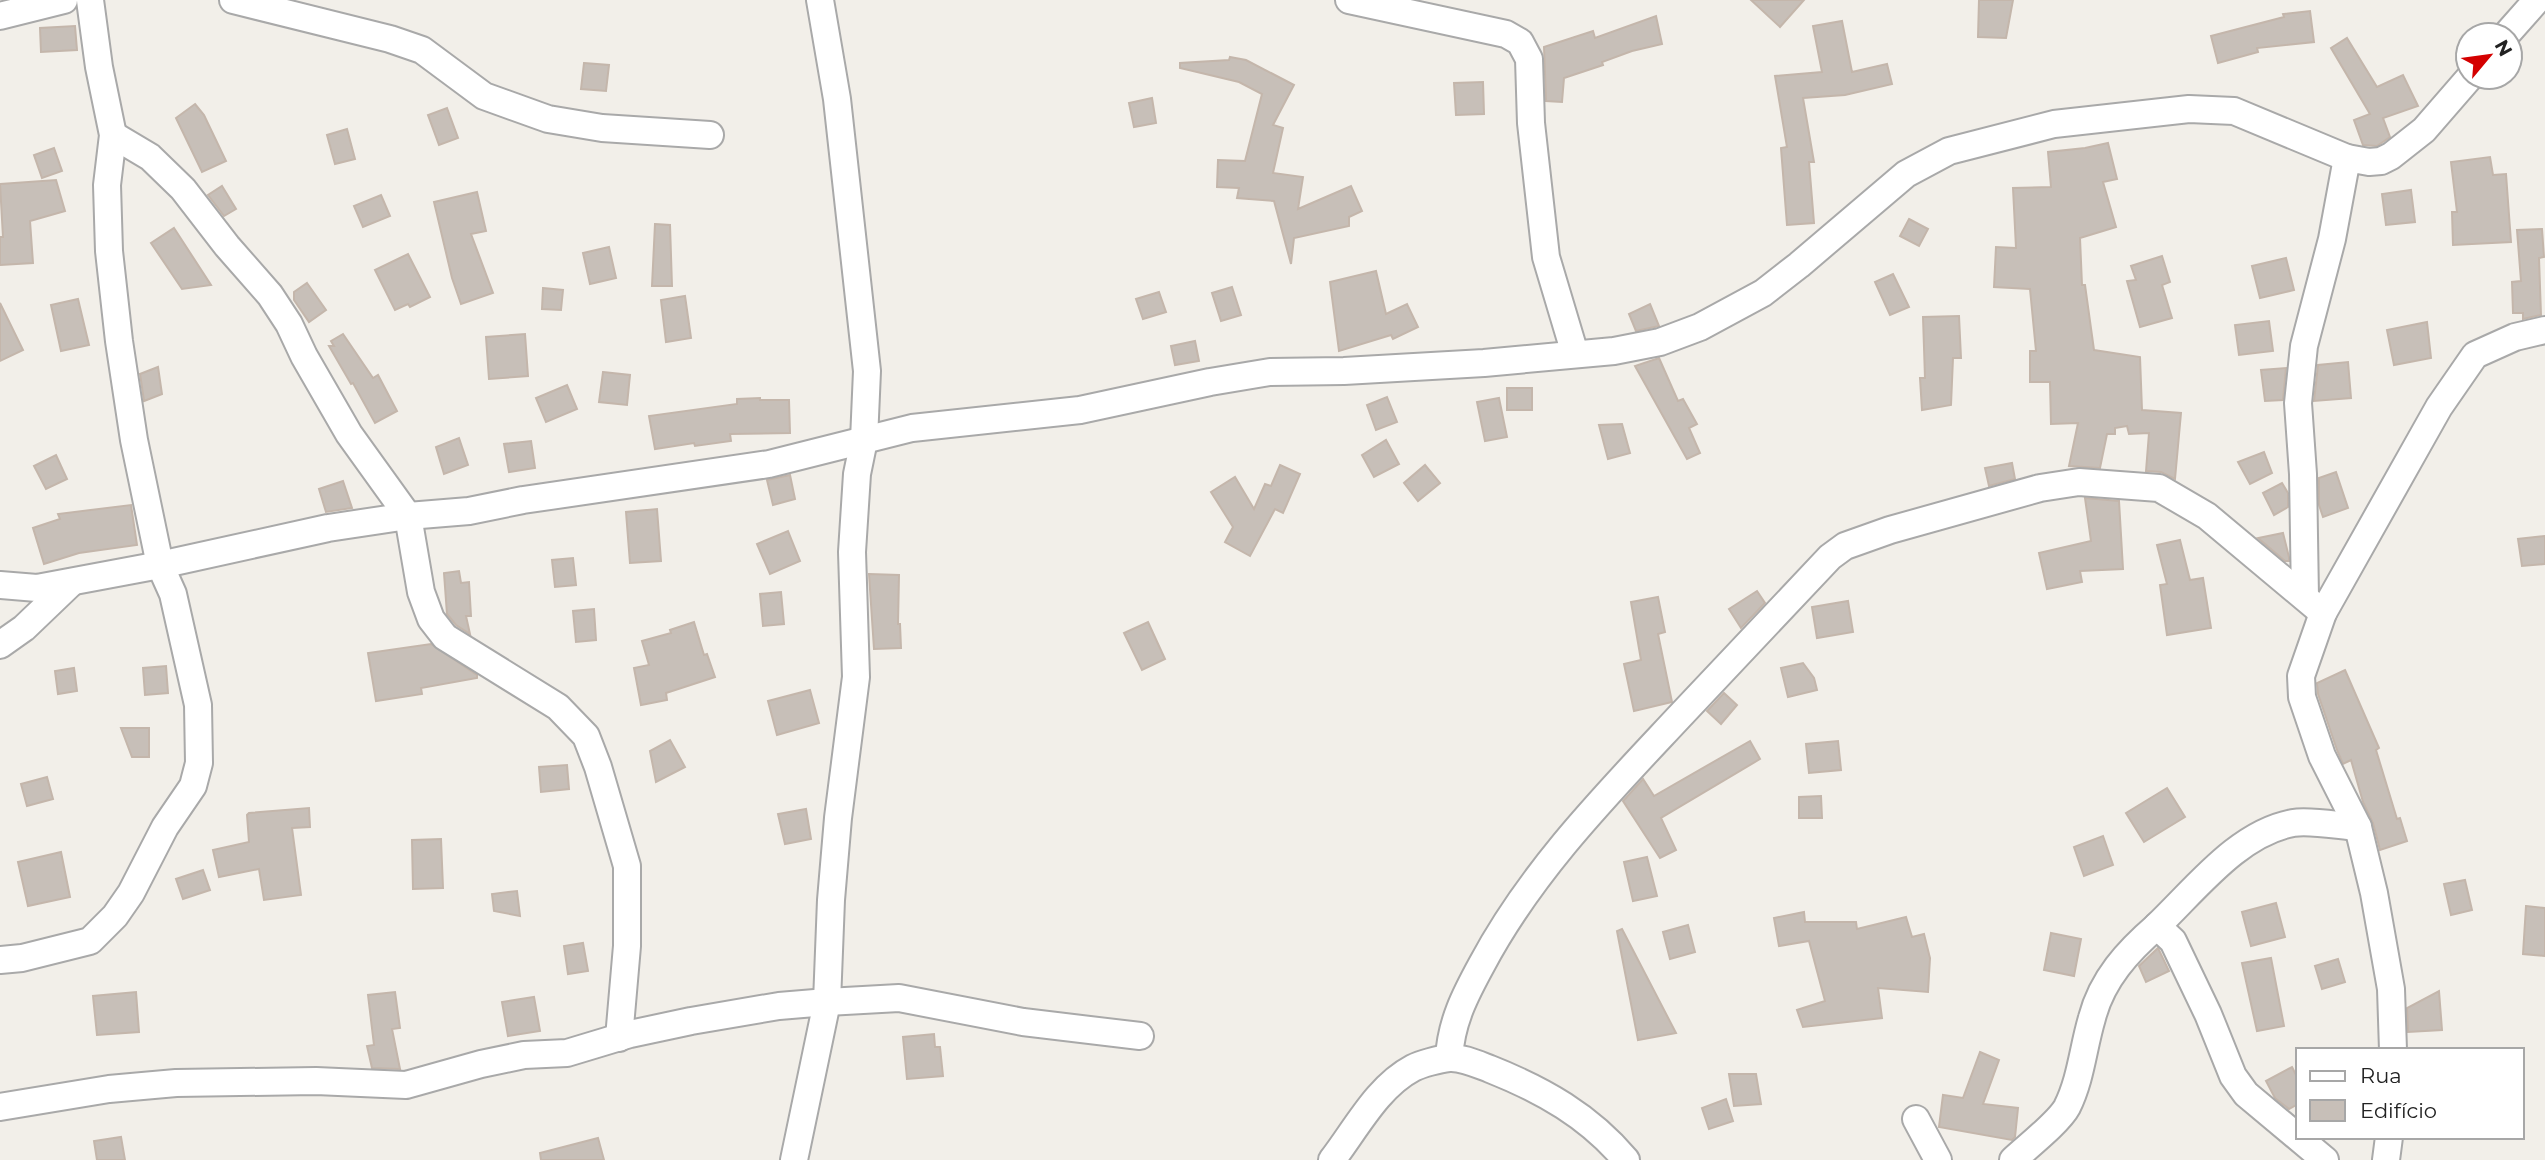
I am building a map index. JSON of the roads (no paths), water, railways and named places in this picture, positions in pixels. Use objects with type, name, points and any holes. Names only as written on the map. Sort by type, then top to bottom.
[{"type":"street","points":[[0,16],[64,0]]},
{"type":"street","points":[[0,960],[22,958],[90,941],[115,916],[131,893],[165,827],[193,786],[199,763],[198,705],[173,594],[160,565],[134,440],[119,341],[109,251],[107,185],[113,135],[99,67],[90,0]]},
{"type":"street","points":[[233,0],[390,39],[422,50],[484,96],[548,119],[602,128],[710,135]]},
{"type":"street","points":[[794,1160],[827,1002],[838,818],[856,677],[852,552],[857,474],[864,440],[867,371],[837,99],[820,0]]},
{"type":"street","points":[[1349,0],[1506,34],[1520,42],[1529,59],[1531,123],[1546,257],[1575,354]]},
{"type":"street","points":[[2518,21],[2537,0]]},
{"type":"street","points":[[0,585],[37,588],[71,583],[289,536],[408,516],[469,511],[523,500],[769,464],[912,428],[1080,410],[1270,372],[1344,371],[1484,363],[1614,351],[1660,342],[1727,314],[1763,293],[1800,265],[1906,174],[1949,151],[1998,136],[2054,124],[2189,109],[2234,111],[2347,158],[2381,161],[2424,130],[2458,91]]},
{"type":"street","points":[[113,135],[150,157],[183,189],[227,246],[270,295],[289,324],[304,356],[349,434],[408,516],[421,592],[431,619],[444,638],[558,707],[586,736],[628,866],[627,946],[619,1038]]},
{"type":"street","points":[[2347,158],[2332,239],[2304,346],[2298,403],[2314,605],[2301,676],[2302,697],[2322,756],[2358,827],[2374,893],[2391,989],[2393,1048]]},
{"type":"street","points":[[2314,605],[2439,407],[2475,355],[2515,337],[2545,330]]},
{"type":"street","points":[[1449,1058],[1450,1040],[1459,1008],[1504,923],[1539,875],[1642,756],[1830,557],[1845,546],[1890,530],[2040,488],[2079,482],[2159,488],[2207,516],[2314,605]]},
{"type":"street","points":[[0,645],[24,628],[71,583]]},
{"type":"street","points":[[2013,1160],[2066,1110],[2078,1080],[2092,1016],[2104,985],[2129,950],[2219,864],[2254,837],[2295,823],[2358,827]]},
{"type":"street","points":[[2157,926],[2173,941],[2208,1014],[2233,1076],[2246,1094],[2296,1136]]},
{"type":"street","points":[[0,1107],[109,1089],[176,1083],[316,1081],[406,1085],[481,1064],[524,1055],[567,1053],[691,1021],[779,1006],[827,1002],[899,998],[1023,1022],[1140,1036]]},
{"type":"street","points":[[1332,1160],[1384,1090],[1413,1068],[1449,1058],[1469,1061],[1525,1083],[1569,1107],[1607,1138],[1626,1160]]},
{"type":"street","points":[[1916,1119],[1938,1160]]},
{"type":"street","points":[[2300,1139],[2325,1160]]},
{"type":"street","points":[[2386,1160],[2389,1139]]}]
